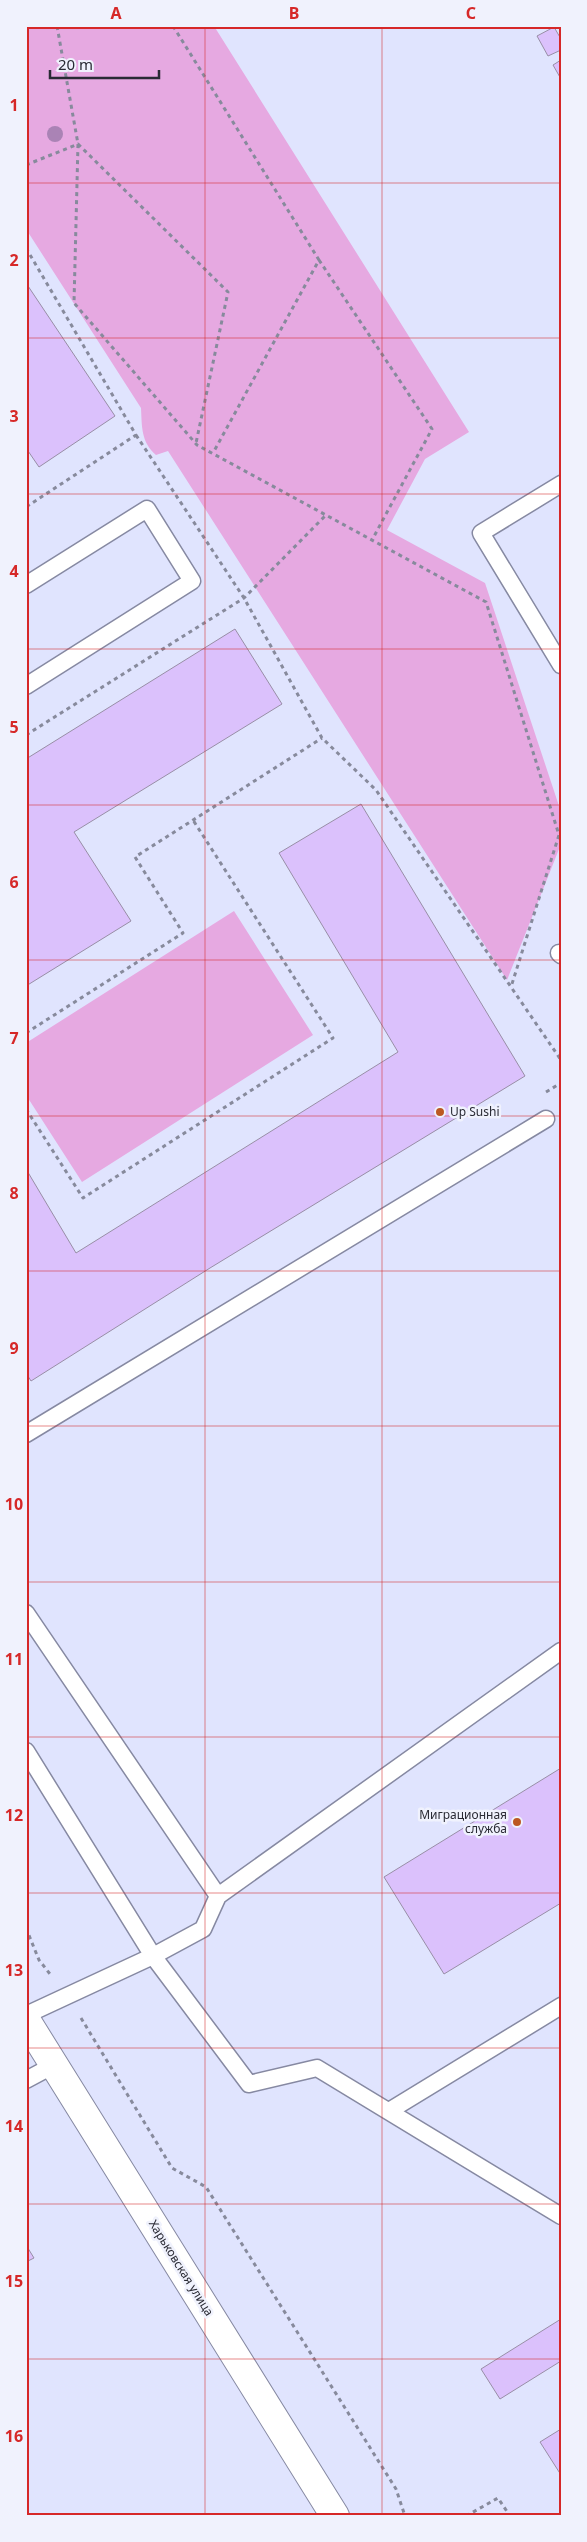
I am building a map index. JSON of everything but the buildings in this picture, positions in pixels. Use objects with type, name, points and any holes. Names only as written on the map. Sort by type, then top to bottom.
[{"type":"street","name":"Харьковская улица","points":[[26,2020],[335,2516]]},
{"type":"lane","points":[[561,484],[481,532],[561,665]]},
{"type":"lane","points":[[26,585],[146,509],[192,581],[26,686]]},
{"type":"lane","points":[[26,1434],[546,1119]]},
{"type":"lane","points":[[26,1613],[218,1896]]},
{"type":"lane","points":[[26,2014],[153,1956],[203,1929],[218,1896],[561,1652]]},
{"type":"lane","points":[[26,1751],[153,1956],[249,2084],[317,2068],[561,2216]]},
{"type":"lane","points":[[388,2111],[561,2006]]},
{"type":"lane","points":[[26,2080],[54,2064]]},
{"type":"path","points":[[57,26],[78,144],[74,303],[196,443],[486,602],[559,835],[511,987]]},
{"type":"path","points":[[173,26],[318,260],[432,428],[372,540]]},
{"type":"path","points":[[26,165],[78,144]]},
{"type":"path","points":[[78,144],[228,292],[196,443]]},
{"type":"path","points":[[26,248],[136,435],[244,598],[322,738],[376,790],[561,1060]]},
{"type":"path","points":[[213,453],[318,260]]},
{"type":"path","points":[[26,507],[136,435]]},
{"type":"path","points":[[26,735],[244,598],[326,515]]},
{"type":"path","points":[[26,1033],[183,933],[135,857],[322,738]]},
{"type":"path","points":[[26,1109],[83,1198],[333,1038],[193,820]]},
{"type":"path","points":[[26,1928],[39,1960],[68,1996],[172,2168],[206,2187],[396,2489],[406,2516]]},
{"type":"path","points":[[466,2516],[498,2498],[510,2516]]},
{"type":"shaded area","points":[[26,26],[214,26],[469,432],[425,459],[387,530],[485,583],[561,812],[561,844],[507,980],[168,451],[156,455],[147,445],[143,434],[141,408],[26,229]]},
{"type":"shaded area","points":[[234,911],[313,1035],[82,1182],[26,1095],[26,1043]]},
{"type":"place","name":"Up Sushi","points":[[440,1112]]},
{"type":"place","name":"Миграционная служба","points":[[517,1822]]}]
